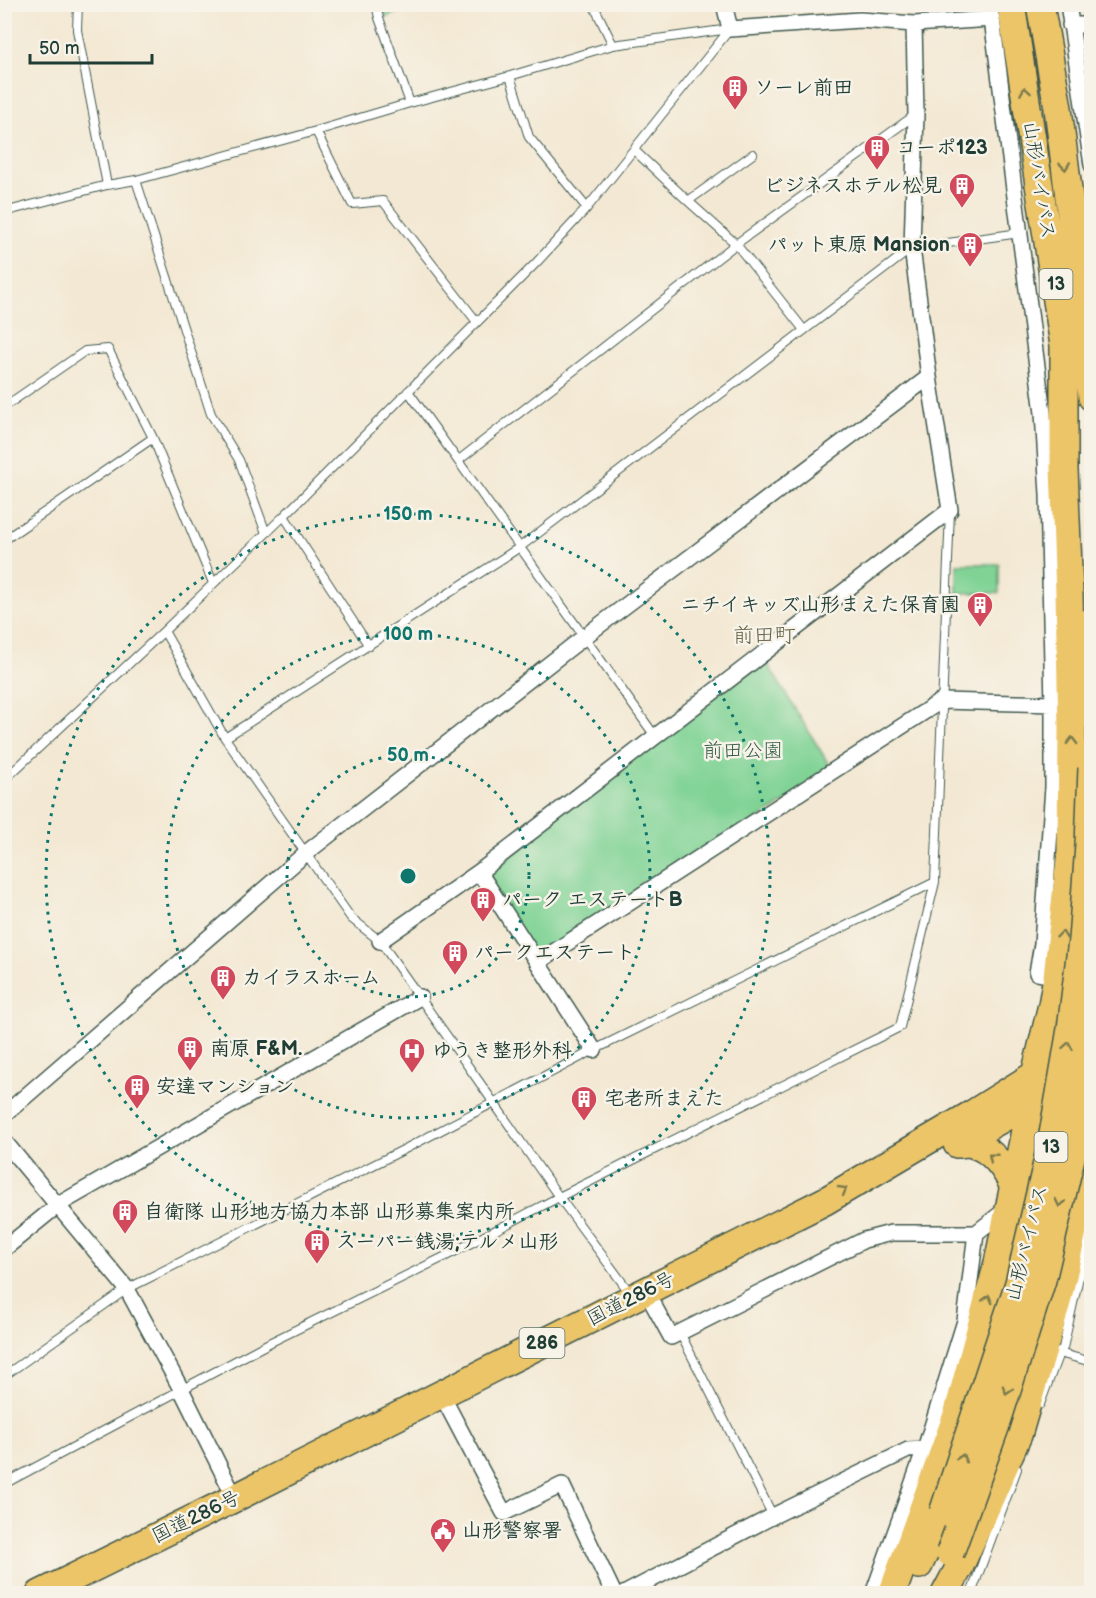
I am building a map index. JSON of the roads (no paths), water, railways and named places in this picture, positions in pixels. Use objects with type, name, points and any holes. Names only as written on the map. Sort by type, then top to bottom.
[{"type":"highway","name":"山形バイパス","points":[[1040,4],[1058,108],[1074,327],[1092,715]]},
{"type":"highway","name":"山形バイパス","points":[[997,9],[1092,397]]},
{"type":"highway","points":[[1074,327],[1092,353]]},
{"type":"highway","points":[[892,1593],[958,1412],[998,1263],[1040,1084],[1057,977],[1071,851],[1072,728],[1064,469],[1074,327]]},
{"type":"highway","name":"山形バイパス","points":[[906,1593],[943,1513],[1019,1283],[1051,1146],[1071,1029],[1082,940],[1092,768]]},
{"type":"highway","name":"山形バイパス","points":[[932,1593],[950,1553],[996,1425],[1042,1280],[1073,1149],[1092,1021]]},
{"type":"highway","name":"国道286号","points":[[40,1593],[643,1301],[848,1209],[958,1144],[1040,1084]]},
{"type":"highway","name":"国道286号","points":[[70,1593],[447,1405],[825,1201],[974,1113],[1040,1084]]},
{"type":"highway","points":[[958,1144],[971,1143],[1001,1164],[1009,1175],[1012,1198]]},
{"type":"highway","points":[[945,1593],[960,1566],[1018,1435],[1057,1302],[1092,1147]]},
{"type":"street","points":[[724,4],[730,29],[860,20],[914,24],[997,9],[1020,233],[1043,413],[1048,494],[1053,787],[1042,944],[1037,973],[1057,977]]},
{"type":"street","points":[[857,4],[860,20]]},
{"type":"street","points":[[1068,4],[1092,165]]},
{"type":"street","points":[[380,941],[479,872],[950,510],[912,248],[916,114],[914,24]]},
{"type":"street","points":[[1070,25],[1092,25]]},
{"type":"street","points":[[4,1115],[306,853],[584,637],[929,377]]},
{"type":"street","points":[[538,963],[941,700],[1053,704]]},
{"type":"street","points":[[479,872],[594,1050]]},
{"type":"street","points":[[4,1249],[58,1205],[420,997]]},
{"type":"street","points":[[4,1141],[127,1289],[181,1389],[235,1498]]},
{"type":"street","points":[[873,1593],[925,1449],[965,1321],[976,1233],[1012,1198]]},
{"type":"street","points":[[643,1301],[672,1337],[864,1240],[891,1233],[976,1233]]},
{"type":"street","points":[[447,1405],[504,1512],[562,1485],[614,1593]]},
{"type":"street","points":[[624,1593],[773,1516],[909,1450],[925,1449]]},
{"type":"lane","points":[[78,4],[77,30],[107,185]]},
{"type":"lane","points":[[376,4],[410,103]]},
{"type":"lane","points":[[593,4],[613,45]]},
{"type":"lane","points":[[4,212],[107,185],[136,180],[316,131],[613,45],[730,29]]},
{"type":"lane","points":[[4,780],[165,631],[284,516],[536,263],[587,208],[730,29]]},
{"type":"lane","points":[[510,76],[530,137],[587,208]]},
{"type":"lane","points":[[459,460],[736,244],[916,114]]},
{"type":"lane","points":[[316,131],[352,204],[383,201],[477,322]]},
{"type":"lane","points":[[634,150],[736,244],[804,330]]},
{"type":"lane","points":[[688,201],[753,154]]},
{"type":"lane","points":[[136,180],[211,414],[239,460],[266,533]]},
{"type":"lane","points":[[225,738],[520,548],[912,248],[1020,233]]},
{"type":"lane","points":[[4,407],[85,351],[108,349],[153,438],[213,583]]},
{"type":"lane","points":[[408,391],[655,736]]},
{"type":"lane","points":[[4,540],[153,438]]},
{"type":"lane","points":[[4,1484],[271,1342],[900,1027],[935,882],[950,510]]},
{"type":"lane","points":[[284,516],[369,646]]},
{"type":"lane","points":[[165,631],[225,738],[351,918],[380,941],[559,1197],[643,1301]]},
{"type":"lane","points":[[4,1376],[127,1289],[495,1103],[594,1050],[935,882]]},
{"type":"lane","points":[[1039,1409],[1059,1353],[1063,1348],[1092,1219]]},
{"type":"lane","points":[[680,1333],[773,1516]]},
{"type":"lane","points":[[1059,1353],[1091,1360]]},
{"type":"lane","points":[[971,1593],[1019,1464]]},
{"type":"place","name":"ソーレ前田","points":[[735,111]]},
{"type":"place","name":"コーポ123","points":[[877,171]]},
{"type":"place","name":"ビジネスホテル松見","points":[[962,209]]},
{"type":"place","name":"パット東原 Mansion","points":[[970,268]]},
{"type":"place","name":"ニチイキッズ山形まえた保育園","points":[[980,628]]},
{"type":"place","name":"パーク エステートB","points":[[483,923]]},
{"type":"place","name":"パークエステート","points":[[455,976]]},
{"type":"place","name":"カイラスホーム","points":[[223,1001]]},
{"type":"place","name":"南原 F&M.","points":[[190,1072]]},
{"type":"place","name":"ゆうき整形外科","points":[[412,1074]]},
{"type":"place","name":"安達マンション","points":[[137,1110]]},
{"type":"place","name":"宅老所まえた","points":[[584,1122]]},
{"type":"place","name":"自衛隊 山形地方協力本部 山形募集案内所","points":[[125,1235]]},
{"type":"place","name":"スーパー銭湯;テルメ山形","points":[[317,1265]]},
{"type":"place","name":"山形警察署","points":[[443,1554]]},
{"type":"district","name":"前田町","points":[[764,635]]},
{"type":"park label","name":"前田公園","points":[[743,751]]}]
